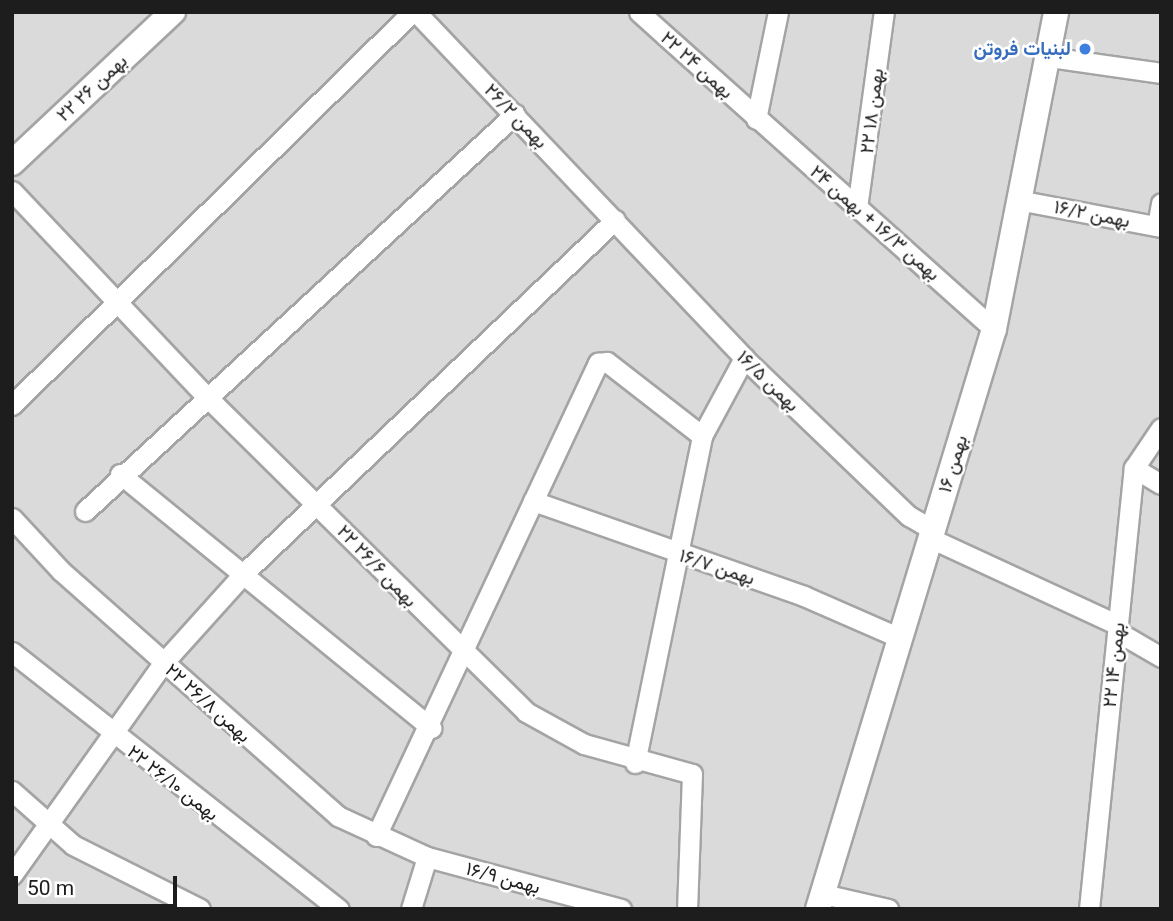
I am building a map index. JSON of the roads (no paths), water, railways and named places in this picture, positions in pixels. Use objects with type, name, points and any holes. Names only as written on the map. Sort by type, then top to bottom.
[{"type":"street","name":"۲۲ بهمن ۲۶","points":[[12,163],[173,12]]},
{"type":"street","name":"بهمن ۲۶/۲","points":[[414,12],[615,220]]},
{"type":"street","points":[[12,405],[414,12]]},
{"type":"street","name":"۲۲ بهمن ۲۴","points":[[639,12],[756,119]]},
{"type":"street","points":[[756,119],[778,12]]},
{"type":"street","name":"۲۲ بهمن ۱۸","points":[[857,208],[884,12]]},
{"type":"street","name":"بهمن ۱۶","points":[[820,901],[994,329],[1023,201],[1056,12]]},
{"type":"street","points":[[1049,57],[1161,73]]},
{"type":"street","points":[[85,511],[120,474],[209,399],[515,114]]},
{"type":"street","name":"بهمن ۱۶/۳ + بهمن ۲۴","points":[[756,119],[994,329]]},
{"type":"street","name":"۲۲ بهمن ۲۶/۶","points":[[12,191],[115,303],[209,399],[317,504],[465,656],[526,712],[635,763],[692,774],[687,909]]},
{"type":"street","name":"بهمن ۱۶/۲","points":[[1023,201],[1159,227]]},
{"type":"street","points":[[1159,227],[1161,204]]},
{"type":"street","points":[[12,875],[110,733],[163,663],[244,573],[615,220]]},
{"type":"street","name":"بهمن ۱۶/۵","points":[[615,220],[744,358],[909,516],[932,534],[1118,629],[1161,657]]},
{"type":"street","points":[[635,763],[702,436],[744,358]]},
{"type":"street","points":[[376,836],[431,728],[533,501],[602,359],[702,436]]},
{"type":"street","name":"۲۲ بهمن ۱۴","points":[[1089,909],[1135,468],[1161,428]]},
{"type":"street","points":[[1135,468],[1161,484]]},
{"type":"street","points":[[120,474],[431,728]]},
{"type":"street","name":"بهمن ۱۶/۷","points":[[533,501],[804,596],[900,638]]},
{"type":"street","name":"۲۲ بهمن ۲۶/۸","points":[[12,518],[163,663],[338,816],[376,836],[427,857]]},
{"type":"street","name":"۲۲ بهمن ۲۶/۱۰","points":[[12,652],[110,733],[339,909]]},
{"type":"street","points":[[12,791],[73,845],[200,909]]},
{"type":"street","points":[[411,909],[427,857]]},
{"type":"street","name":"بهمن ۱۶/۹","points":[[427,857],[563,901],[621,909]]},
{"type":"street","points":[[820,901],[888,909]]},
{"type":"place","name":"لبنیات فروتن","points":[[1085,49]]}]
